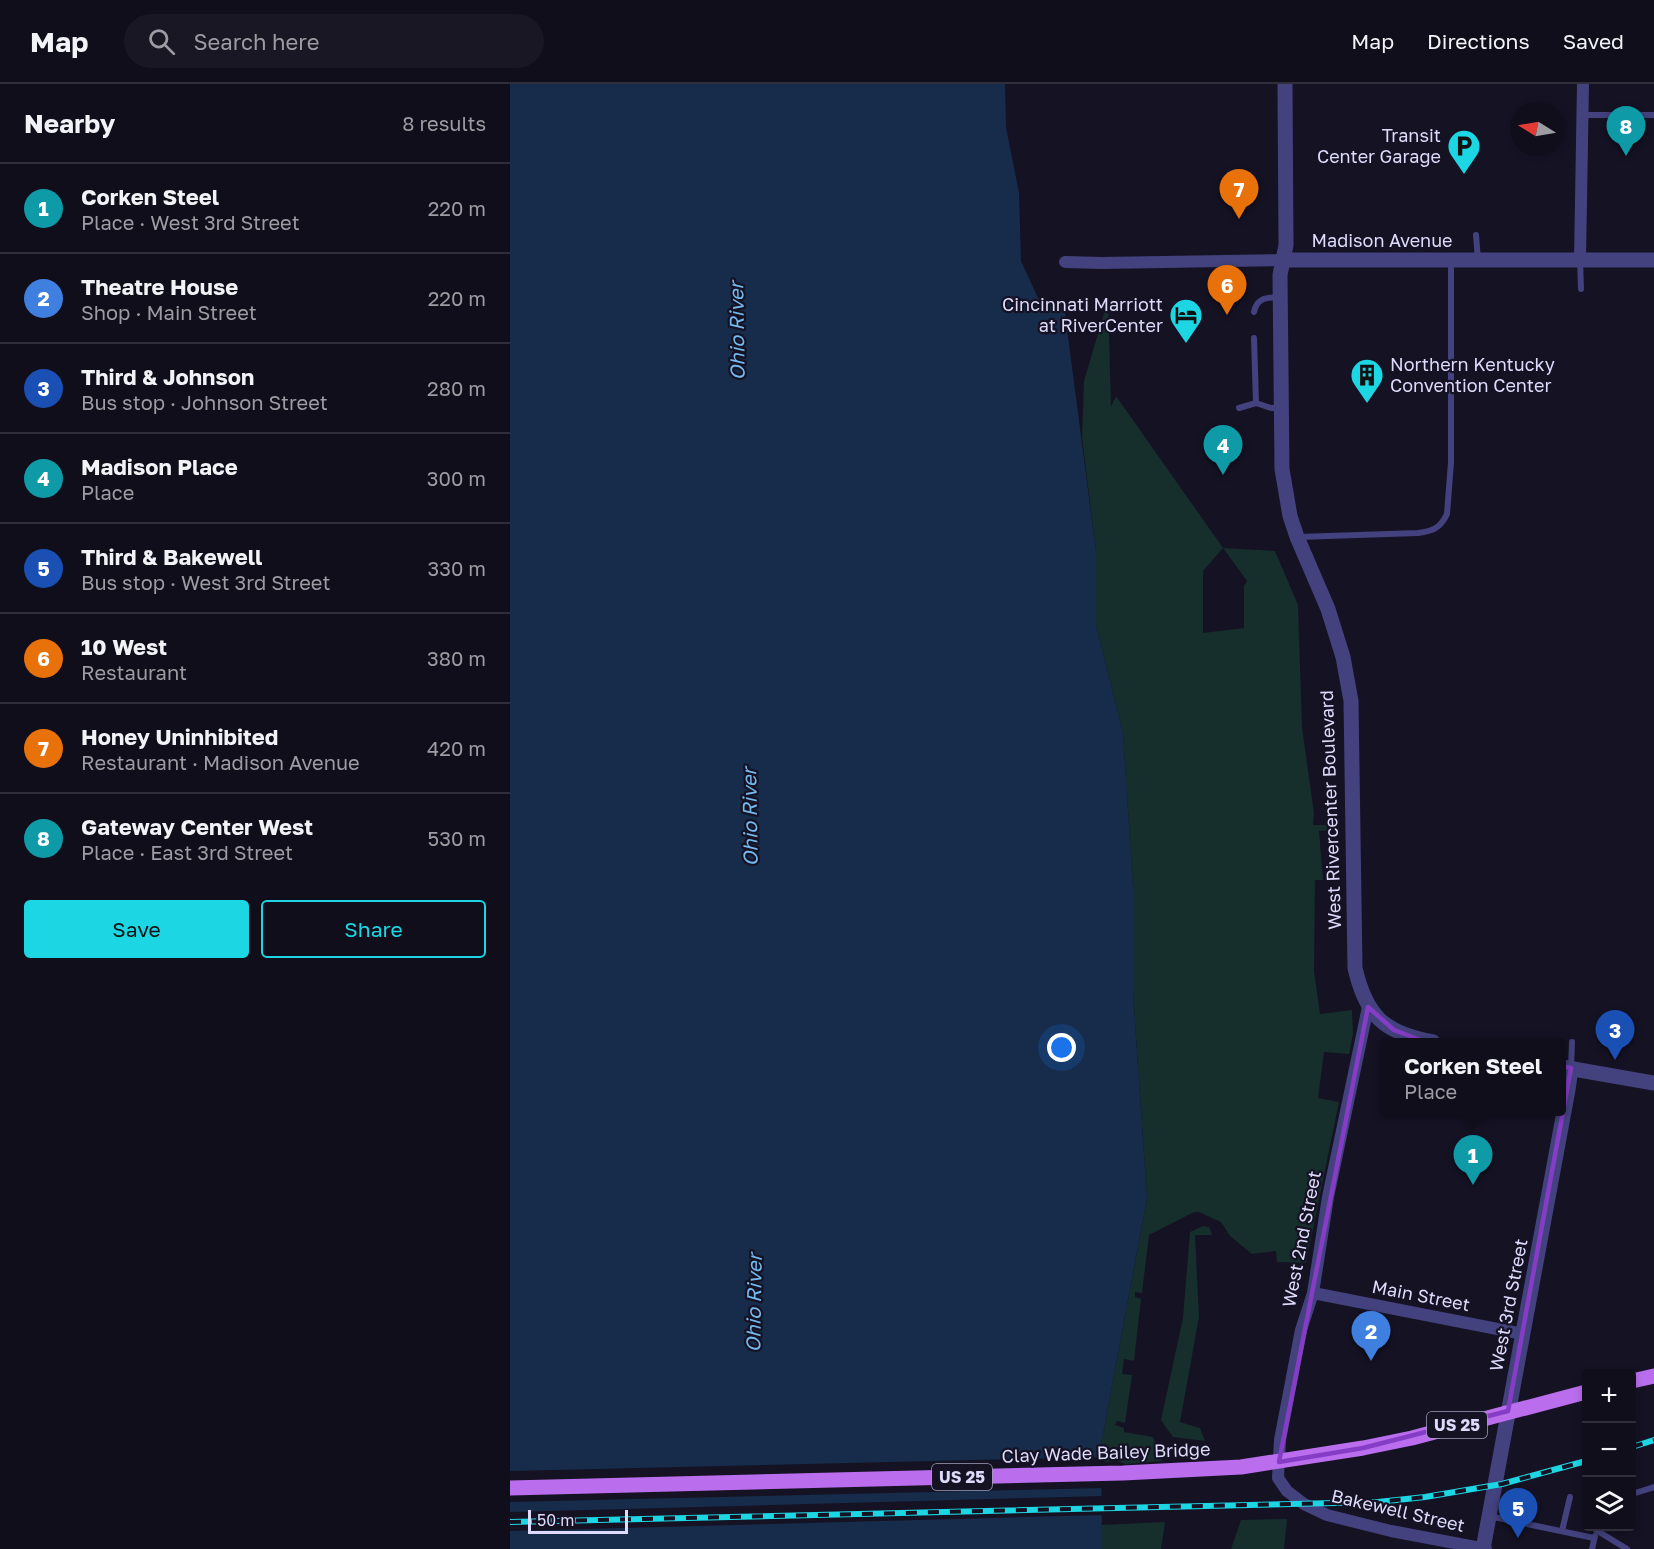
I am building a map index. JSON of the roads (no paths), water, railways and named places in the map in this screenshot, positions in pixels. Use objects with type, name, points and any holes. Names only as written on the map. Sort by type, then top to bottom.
[{"type":"main road","points":[[1636,1380],[1653,1376]]},
{"type":"main road","name":"Clay Wade Bailey Bridge","points":[[510,1488],[1146,1473],[1231,1468],[1308,1458],[1412,1438],[1582,1393]]},
{"type":"street","name":"West Rivercenter Boulevard","points":[[1285,84],[1286,245],[1280,275],[1282,469],[1290,516],[1328,609],[1343,657],[1351,701],[1355,968],[1360,992],[1368,1007]]},
{"type":"street","points":[[1580,259],[1583,84]]},
{"type":"street","name":"Madison Avenue","points":[[1065,262],[1654,260]]},
{"type":"street","points":[[1368,1007],[1376,1017],[1394,1030],[1415,1038]]},
{"type":"street","name":"West 2nd Street","points":[[1278,1478],[1280,1440],[1301,1330],[1313,1293],[1328,1197],[1368,1007]]},
{"type":"street","points":[[1566,1068],[1654,1083]]},
{"type":"street","name":"West 3rd Street","points":[[1566,1068],[1569,1090],[1566,1106]]},
{"type":"street","name":"West 3rd Street","points":[[1484,1549],[1564,1116]]},
{"type":"street","name":"Main Street","points":[[1313,1293],[1523,1334]]},
{"type":"street","name":"Bakewell Street","points":[[1278,1478],[1287,1491],[1304,1504],[1328,1515],[1391,1531],[1484,1549]]},
{"type":"lane","points":[[1583,115],[1654,115]]},
{"type":"lane","points":[[1476,235],[1478,260]]},
{"type":"lane","points":[[1580,259],[1581,289]]},
{"type":"lane","points":[[1297,537],[1418,533],[1435,530],[1444,521],[1447,514],[1451,462],[1451,261]]},
{"type":"lane","points":[[1254,312],[1256,304],[1263,298],[1281,297]]},
{"type":"lane","points":[[1254,338],[1256,402]]},
{"type":"lane","points":[[1239,408],[1256,402],[1271,408],[1282,407]]},
{"type":"lane","points":[[1566,1068],[1572,1042]]},
{"type":"lane","points":[[1636,1493],[1654,1487]]},
{"type":"lane","points":[[1562,1531],[1570,1497]]},
{"type":"lane","points":[[1489,1516],[1594,1538]]},
{"type":"lane","points":[[1592,1549],[1595,1531]]},
{"type":"lane","points":[[1600,1531],[1627,1549]]},
{"type":"water","name":"Ohio River","points":[[510,84],[1005,84],[1006,127],[1019,193],[1021,261],[1038,298],[1064,306],[1096,551],[1096,625],[1123,733],[1133,887],[1133,993],[1147,1198],[1101,1445],[1102,1549],[510,1549]]},
{"type":"railway","points":[[1636,1446],[1654,1440]]},
{"type":"railway","points":[[510,1522],[1378,1502],[1425,1497],[1502,1484],[1582,1462]]},
{"type":"place","name":"Gateway Center West","points":[[1626,156]]},
{"type":"place","name":"Transit Center Garage","points":[[1464,175]]},
{"type":"place","name":"Honey Uninhibited","points":[[1239,219]]},
{"type":"place","name":"10 West","points":[[1227,315]]},
{"type":"place","name":"Cincinnati Marriott at RiverCenter","points":[[1186,344]]},
{"type":"place","name":"Northern Kentucky Convention Center","points":[[1367,404]]},
{"type":"place","name":"Madison Place","points":[[1223,475]]},
{"type":"place","name":"Third & Johnson","points":[[1615,1060]]},
{"type":"place","name":"Corken Steel","points":[[1473,1185]]},
{"type":"place","name":"Theatre House","points":[[1371,1361]]},
{"type":"place","name":"Third & Bakewell","points":[[1518,1538]]}]
